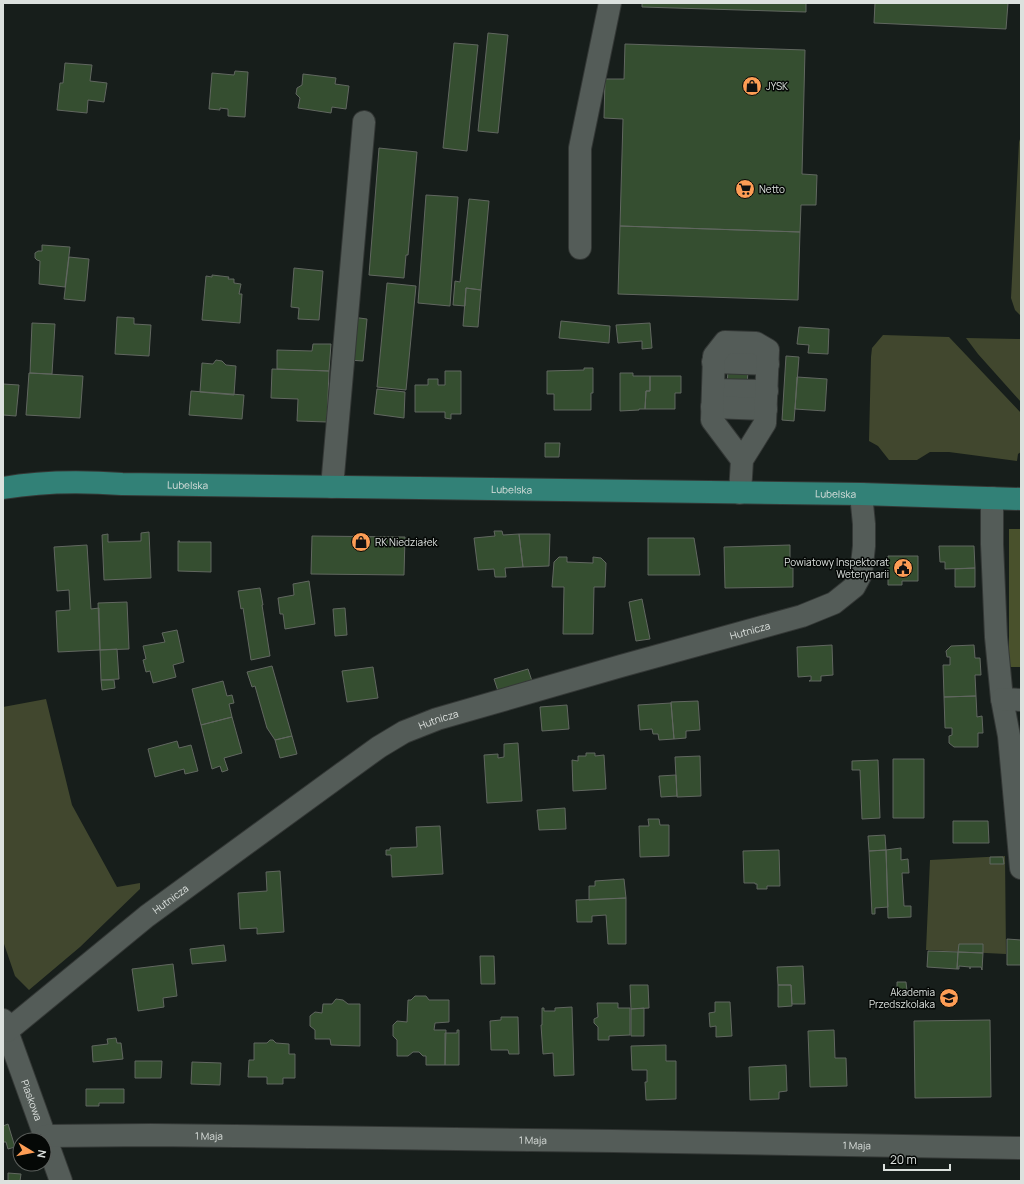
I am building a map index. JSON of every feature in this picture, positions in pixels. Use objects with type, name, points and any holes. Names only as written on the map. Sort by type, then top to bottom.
[{"type":"main road","name":"Lubelska","points":[[3,488],[45,482],[86,482],[122,484],[861,494],[1021,499]]},
{"type":"street","points":[[580,248],[580,148],[610,3]]},
{"type":"street","points":[[332,487],[364,122]]},
{"type":"street","points":[[740,493],[742,460],[765,423],[768,350],[756,343],[725,342],[714,356],[713,362],[712,420],[742,460]]},
{"type":"street","points":[[713,398],[766,400]]},
{"type":"street","name":"Hutnicza","points":[[6,1037],[147,916],[379,747],[404,732],[437,719],[613,668],[802,616],[834,603],[854,587],[861,574],[863,565],[864,540],[861,494]]},
{"type":"street","points":[[992,498],[992,544],[996,637],[1012,700],[1009,736],[1021,868]]},
{"type":"street","name":"Piaskowa","points":[[6,1037],[44,1132]]},
{"type":"street","name":"1 Maja","points":[[52,1136],[151,1135],[1021,1148]]},
{"type":"street","name":"Piaskowa","points":[[52,1154],[61,1181]]},
{"type":"green space","points":[[1021,136],[1021,316],[1015,310],[1011,298],[1019,142]]},
{"type":"green space","points":[[883,335],[949,337],[1021,413],[1021,452],[1018,454],[1017,461],[949,452],[930,452],[917,460],[889,460],[878,446],[869,441],[872,348]]},
{"type":"green space","points":[[966,338],[1021,339],[1021,402],[978,354]]},
{"type":"green space","points":[[1009,529],[1021,529],[1021,667],[1009,667]]},
{"type":"green space","points":[[46,699],[72,805],[117,887],[140,883],[140,889],[80,947],[29,990],[15,976],[3,941],[3,707]]},
{"type":"green space","points":[[1005,856],[1006,954],[926,950],[930,860]]},
{"type":"building","points":[[642,3],[806,3],[806,12],[642,7]]},
{"type":"building","points":[[875,3],[1008,3],[1006,29],[874,23]]},
{"type":"building","points":[[488,33],[508,35],[498,133],[478,131]]},
{"type":"building","points":[[454,43],[478,45],[467,151],[443,148]]},
{"type":"building","points":[[625,44],[805,50],[802,174],[817,175],[816,205],[801,205],[800,232],[620,226],[623,119],[604,118],[605,79],[624,79]]},
{"type":"building","points":[[65,63],[92,65],[90,81],[107,83],[104,102],[88,100],[87,113],[57,110],[60,83],[63,83]]},
{"type":"building","points":[[235,71],[248,72],[245,117],[228,116],[228,109],[209,109],[212,73],[234,75]]},
{"type":"building","points":[[303,74],[336,78],[335,84],[349,86],[346,109],[332,107],[331,113],[298,108],[300,98],[296,94],[297,88],[302,85]]},
{"type":"building","points":[[379,148],[417,152],[408,255],[406,255],[404,278],[369,275]]},
{"type":"building","points":[[426,195],[458,197],[450,306],[418,303]]},
{"type":"building","points":[[469,199],[489,201],[481,290],[466,288],[465,306],[453,305],[455,281],[460,282]]},
{"type":"building","points":[[620,226],[800,232],[798,300],[618,294]]},
{"type":"building","points":[[42,245],[70,247],[65,287],[39,284],[40,261],[35,258],[35,253],[42,251]]},
{"type":"building","points":[[69,257],[89,259],[85,301],[64,299]]},
{"type":"building","points":[[294,268],[323,271],[319,320],[298,319],[299,308],[291,307]]},
{"type":"building","points":[[212,275],[229,277],[228,279],[234,279],[234,283],[241,284],[239,294],[242,294],[240,323],[202,320],[206,276],[212,277]]},
{"type":"building","points":[[387,283],[416,286],[406,390],[377,387]]},
{"type":"building","points":[[466,288],[481,290],[478,327],[463,326]]},
{"type":"building","points":[[117,317],[134,318],[134,324],[151,325],[149,356],[115,354]]},
{"type":"building","points":[[352,317],[367,319],[363,361],[348,360]]},
{"type":"building","points":[[561,321],[610,326],[609,343],[559,338]]},
{"type":"building","points":[[32,323],[55,324],[52,374],[30,373]]},
{"type":"building","points":[[650,323],[652,348],[642,349],[642,341],[618,343],[616,325]]},
{"type":"building","points":[[799,327],[829,329],[828,354],[808,353],[809,345],[797,344]]},
{"type":"building","points":[[313,344],[331,344],[329,371],[277,369],[277,350],[312,351]]},
{"type":"building","points":[[786,356],[799,357],[794,421],[782,420]]},
{"type":"building","points":[[216,360],[222,361],[226,365],[236,366],[234,395],[200,392],[202,363],[213,364]]},
{"type":"building","points":[[584,368],[593,368],[591,410],[554,410],[554,394],[547,394],[547,371],[584,370]]},
{"type":"building","points":[[272,369],[329,371],[327,422],[297,421],[298,399],[271,398]]},
{"type":"building","points":[[728,370],[748,371],[747,386],[727,385]]},
{"type":"building","points":[[445,371],[461,371],[461,414],[451,414],[451,419],[445,418],[445,412],[415,412],[415,385],[428,385],[428,379],[438,379],[438,385],[445,385]]},
{"type":"building","points":[[29,373],[83,376],[80,418],[26,415]]},
{"type":"building","points":[[620,373],[633,373],[633,376],[650,376],[650,391],[646,391],[645,409],[620,411]]},
{"type":"building","points":[[650,376],[681,376],[681,393],[675,393],[675,409],[645,409],[646,391],[650,391]]},
{"type":"building","points":[[797,377],[827,379],[825,411],[795,409]]},
{"type":"building","points":[[3,384],[19,385],[16,416],[3,415]]},
{"type":"building","points":[[377,389],[405,392],[404,418],[374,414]]},
{"type":"building","points":[[191,391],[244,395],[242,419],[189,415]]},
{"type":"building","points":[[545,443],[560,443],[559,457],[545,457]]},
{"type":"building","points":[[494,531],[502,531],[503,535],[519,534],[523,567],[505,568],[506,577],[495,577],[494,569],[478,570],[474,538],[495,536]]},
{"type":"building","points":[[149,532],[151,578],[104,580],[102,535],[108,534],[108,542],[141,541],[141,533]]},
{"type":"building","points":[[519,534],[550,534],[549,566],[523,567]]},
{"type":"building","points":[[312,536],[405,537],[404,575],[311,574]]},
{"type":"building","points":[[648,538],[694,538],[700,575],[648,575]]},
{"type":"building","points":[[178,541],[211,542],[211,572],[178,571]]},
{"type":"building","points":[[87,545],[91,609],[99,608],[100,650],[58,652],[56,611],[70,610],[69,590],[57,591],[54,547]]},
{"type":"building","points":[[790,545],[790,568],[793,568],[793,587],[725,588],[724,547]]},
{"type":"building","points":[[939,546],[974,546],[975,568],[945,569],[945,562],[940,562]]},
{"type":"building","name":"Powiatowy Inspektorat Weterynarii","points":[[888,556],[918,556],[918,581],[902,581],[902,585],[888,585]]},
{"type":"building","points":[[559,557],[567,557],[567,562],[593,563],[593,557],[601,558],[606,563],[605,587],[594,587],[593,634],[563,634],[564,587],[552,587],[554,562]]},
{"type":"building","points":[[975,568],[975,587],[955,587],[955,569]]},
{"type":"building","points":[[309,581],[315,624],[285,629],[283,614],[280,614],[278,598],[294,595],[293,584]]},
{"type":"building","points":[[260,588],[270,656],[251,660],[243,608],[241,609],[238,591]]},
{"type":"building","points":[[642,599],[650,639],[636,641],[629,602]]},
{"type":"building","points":[[127,602],[129,649],[100,650],[98,603]]},
{"type":"building","points":[[345,608],[347,635],[335,636],[333,609]]},
{"type":"building","points":[[177,630],[184,662],[173,665],[176,677],[153,683],[150,671],[146,672],[143,660],[146,659],[143,646],[165,642],[162,633]]},
{"type":"building","points":[[832,645],[833,675],[821,676],[821,681],[809,681],[811,680],[811,676],[798,677],[797,647]]},
{"type":"building","points":[[974,645],[975,658],[980,658],[981,675],[975,675],[976,696],[944,697],[943,665],[950,665],[950,657],[947,657],[946,651],[951,646]]},
{"type":"building","points":[[117,649],[119,679],[101,680],[100,650]]},
{"type":"building","points":[[272,666],[292,736],[275,740],[267,728],[255,686],[252,687],[247,672]]},
{"type":"building","points":[[373,667],[378,698],[347,702],[342,671]]},
{"type":"building","points":[[528,669],[533,684],[499,694],[494,679]]},
{"type":"building","points":[[101,680],[114,680],[115,688],[102,690]]},
{"type":"building","points":[[223,681],[227,696],[232,695],[234,703],[229,704],[232,717],[201,725],[192,689]]},
{"type":"building","points":[[976,696],[977,717],[982,716],[983,733],[978,733],[978,747],[954,747],[949,743],[949,736],[952,735],[952,728],[945,728],[944,697]]},
{"type":"building","points":[[698,701],[700,730],[686,731],[686,738],[674,739],[671,702]]},
{"type":"building","points":[[671,703],[674,739],[659,740],[658,734],[653,734],[652,729],[640,730],[638,705]]},
{"type":"building","points":[[567,705],[569,729],[542,731],[540,707]]},
{"type":"building","points":[[232,717],[242,753],[224,758],[228,770],[222,772],[220,766],[212,769],[201,725]]},
{"type":"building","points":[[292,736],[297,754],[280,758],[275,740]]},
{"type":"building","points":[[177,741],[179,748],[191,745],[198,771],[185,774],[184,769],[155,777],[148,749]]},
{"type":"building","points":[[518,743],[522,801],[487,803],[484,755],[498,754],[498,758],[504,757],[504,744]]},
{"type":"building","points":[[586,753],[595,753],[595,756],[604,755],[606,789],[573,791],[572,760],[578,761],[578,756],[586,756]]},
{"type":"building","points":[[700,756],[701,796],[677,797],[675,757]]},
{"type":"building","points":[[893,759],[924,759],[924,818],[893,818]]},
{"type":"building","points":[[878,760],[880,818],[862,819],[860,770],[852,770],[852,761]]},
{"type":"building","points":[[676,775],[677,796],[661,797],[659,776]]},
{"type":"building","points":[[565,808],[566,829],[539,830],[537,810]]},
{"type":"building","points":[[648,819],[659,819],[660,825],[669,825],[669,856],[640,857],[639,826],[649,826]]},
{"type":"building","points":[[953,821],[988,821],[989,843],[953,843]]},
{"type":"building","points":[[440,826],[443,874],[392,877],[391,855],[386,855],[386,850],[390,850],[390,848],[417,847],[416,827]]},
{"type":"building","points":[[885,835],[886,850],[869,851],[868,836]]},
{"type":"building","points":[[901,848],[901,860],[908,859],[909,873],[902,873],[904,906],[911,906],[911,917],[888,918],[886,850]]},
{"type":"building","points":[[779,850],[780,886],[767,886],[767,889],[757,889],[757,884],[755,883],[744,883],[743,851]]},
{"type":"building","points":[[886,850],[888,907],[875,908],[875,914],[872,914],[869,851]]},
{"type":"building","points":[[990,857],[1003,857],[1004,864],[990,864]]},
{"type":"building","points":[[280,871],[284,932],[257,934],[257,928],[240,929],[238,893],[267,891],[266,872]]},
{"type":"building","points":[[624,879],[626,898],[589,900],[589,886],[595,886],[595,881]]},
{"type":"building","points":[[626,898],[626,944],[608,944],[606,915],[592,916],[592,922],[577,922],[576,900]]},
{"type":"building","points":[[1007,939],[1021,940],[1021,965],[1007,965]]},
{"type":"building","points":[[959,944],[983,944],[983,953],[958,952]]},
{"type":"building","points":[[224,945],[226,961],[192,964],[190,949]]},
{"type":"building","points":[[928,951],[958,952],[957,969],[927,967]]},
{"type":"building","points":[[958,952],[983,953],[982,970],[981,967],[959,966],[959,969],[957,969]]},
{"type":"building","points":[[480,956],[494,956],[495,984],[481,984]]},
{"type":"building","points":[[173,964],[177,996],[163,998],[164,1007],[138,1011],[132,969]]},
{"type":"building","points":[[803,966],[805,1004],[792,1004],[791,985],[778,985],[777,967]]},
{"type":"building","points":[[897,982],[906,982],[907,991],[897,991]]},
{"type":"building","points":[[630,985],[648,985],[649,1008],[631,1009]]},
{"type":"building","points":[[778,985],[791,985],[792,1006],[778,1007]]},
{"type":"building","points":[[415,996],[426,996],[429,1000],[449,1000],[449,1022],[435,1023],[434,1030],[446,1030],[445,1065],[426,1065],[426,1056],[423,1056],[419,1052],[413,1052],[408,1056],[397,1056],[397,1040],[393,1036],[393,1025],[397,1021],[407,1022],[408,1000],[411,1000]]},
{"type":"building","points":[[336,999],[343,1000],[348,1004],[360,1004],[360,1046],[331,1045],[330,1039],[315,1039],[315,1030],[310,1026],[310,1016],[315,1012],[322,1013],[323,1004],[332,1004]]},
{"type":"building","points":[[715,1002],[730,1002],[732,1036],[716,1037],[716,1026],[710,1027],[709,1013],[715,1012]]},
{"type":"building","points":[[597,1003],[618,1003],[618,1008],[630,1008],[630,1035],[609,1036],[609,1040],[598,1040],[598,1027],[594,1023],[594,1019],[598,1017]]},
{"type":"building","points":[[572,1007],[574,1075],[554,1076],[553,1053],[543,1054],[541,1025],[542,1008],[544,1008],[544,1011],[555,1011],[555,1008]]},
{"type":"building","points":[[644,1008],[644,1036],[631,1036],[631,1009]]},
{"type":"building","points":[[501,1017],[518,1017],[519,1054],[509,1054],[508,1050],[491,1050],[490,1021],[501,1020]]},
{"type":"building","points":[[990,1020],[991,1097],[915,1098],[914,1021]]},
{"type":"building","points":[[457,1030],[459,1030],[459,1065],[445,1065],[445,1033],[457,1033]]},
{"type":"building","points":[[834,1030],[835,1058],[846,1058],[847,1086],[810,1087],[808,1031]]},
{"type":"building","points":[[116,1038],[117,1043],[121,1043],[123,1059],[93,1062],[92,1046],[108,1044],[107,1039]]},
{"type":"building","points":[[270,1040],[273,1040],[276,1043],[289,1044],[289,1054],[295,1054],[295,1078],[283,1078],[283,1084],[267,1084],[267,1077],[248,1077],[249,1060],[254,1060],[254,1043],[267,1043]]},
{"type":"building","points":[[666,1045],[666,1061],[676,1061],[676,1099],[646,1100],[645,1082],[647,1082],[647,1070],[632,1070],[631,1046]]},
{"type":"building","points":[[135,1061],[162,1061],[161,1078],[135,1078]]},
{"type":"building","points":[[192,1062],[221,1063],[220,1085],[191,1084]]},
{"type":"building","points":[[786,1065],[787,1091],[779,1092],[779,1099],[750,1100],[749,1067]]},
{"type":"building","points":[[86,1089],[124,1089],[124,1103],[99,1103],[99,1106],[86,1106]]},
{"type":"building","points":[[8,1124],[12,1137],[12,1148],[8,1149],[6,1142],[3,1142],[3,1126]]},
{"type":"building","points":[[8,1173],[21,1174],[20,1181],[8,1181]]},
{"type":"place","name":"JYSK","points":[[752,86]]},
{"type":"place","name":"Netto","points":[[745,189]]},
{"type":"place","name":"RK Niedziałek","points":[[361,542]]},
{"type":"place","name":"Powiatowy Inspektorat Weterynarii","points":[[903,568]]},
{"type":"place","name":"Akademia Przedszkolaka","points":[[949,998]]}]
